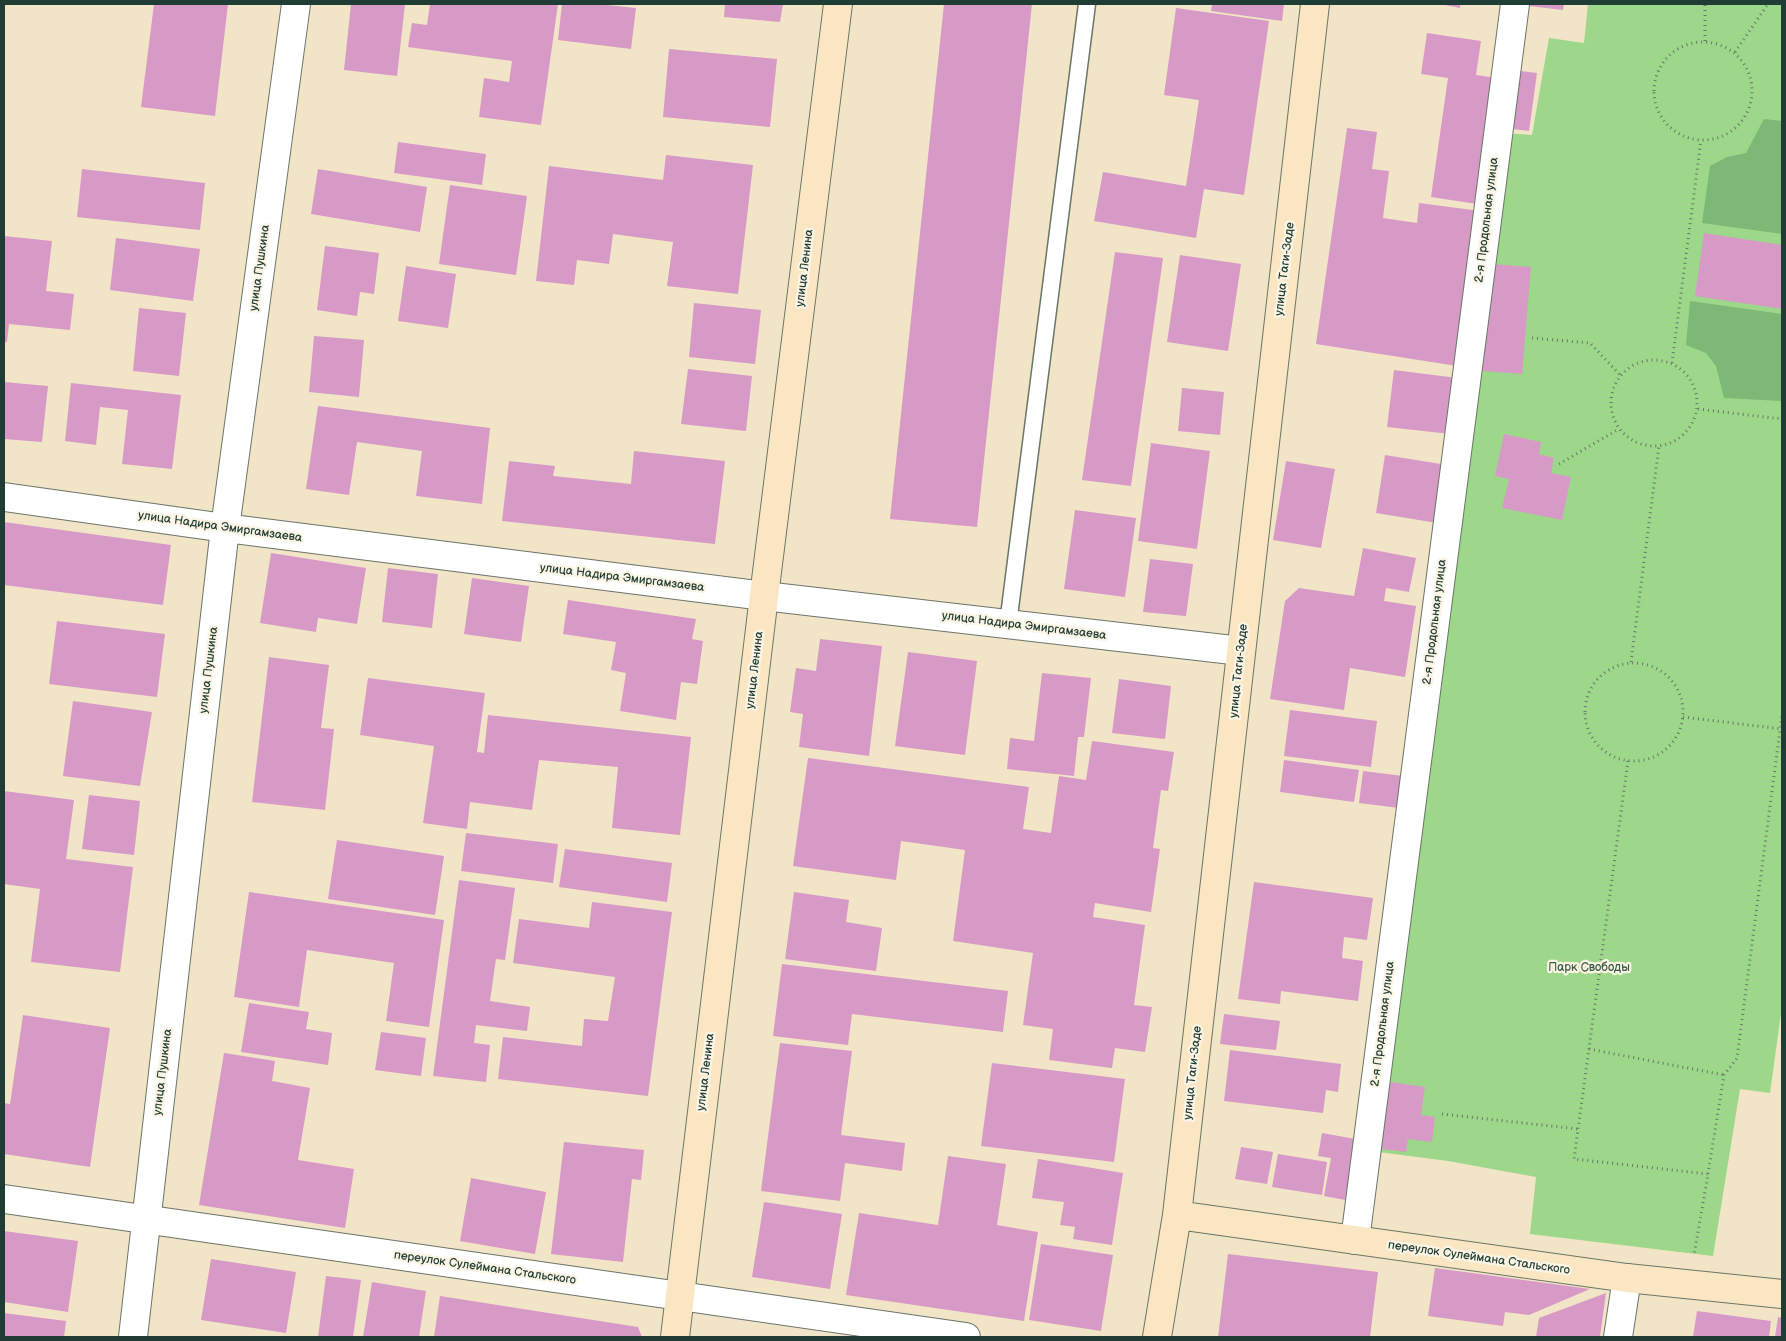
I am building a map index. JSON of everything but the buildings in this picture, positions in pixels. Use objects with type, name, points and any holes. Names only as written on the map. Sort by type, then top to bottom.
[{"type":"street","name":"улица Пушкина","points":[[133,1337],[225,528],[296,4]]},
{"type":"street","name":"улица Ленина","points":[[674,1337],[838,4]]},
{"type":"street","name":"улица Таги-Заде","points":[[1157,1337],[1177,1215],[1315,4]]},
{"type":"street","name":"2-я Продольная улица","points":[[1355,1240],[1515,4]]},
{"type":"street","name":"улица Надира Эмиргамзаева","points":[[4,497],[225,528],[764,596],[1241,651]]},
{"type":"street","name":"переулок Сулеймана Стальского","points":[[4,1200],[966,1337]]},
{"type":"street","name":"переулок Сулеймана Стальского","points":[[1177,1215],[1688,1286],[1782,1294]]},
{"type":"street","points":[[1618,1337],[1627,1278]]},
{"type":"lane","points":[[1008,624],[1087,4]]},
{"type":"path","points":[[1705,4],[1705,41]]},
{"type":"path","points":[[1735,52],[1768,4]]},
{"type":"path","points":[[1705,41],[1721,44],[1735,52],[1748,69],[1753,89],[1750,109],[1738,126],[1721,137],[1700,140],[1682,136],[1667,124],[1657,108],[1654,89],[1658,70],[1670,54],[1686,44],[1705,41]]},
{"type":"path","points":[[1672,363],[1700,140]]},
{"type":"path","points":[[1532,338],[1590,343],[1622,377]]},
{"type":"path","points":[[1650,360],[1672,363],[1692,382],[1698,409],[1691,427],[1677,440],[1659,446],[1637,443],[1619,429],[1611,408],[1615,385],[1629,368],[1650,360]]},
{"type":"path","points":[[1698,409],[1782,419]]},
{"type":"path","points":[[1559,464],[1619,429]]},
{"type":"path","points":[[1631,662],[1659,446]]},
{"type":"path","points":[[1631,662],[1648,664],[1663,672],[1675,684],[1682,699],[1683,717],[1679,732],[1671,745],[1659,755],[1644,760],[1628,761],[1613,757],[1600,748],[1590,736],[1585,721],[1585,705],[1590,689],[1600,675],[1614,666],[1631,662]]},
{"type":"path","points":[[1688,1286],[1724,1074],[1737,1058],[1782,715]]},
{"type":"path","points":[[1683,717],[1781,729]]},
{"type":"path","points":[[1628,761],[1574,1158],[1708,1174]]},
{"type":"path","points":[[1589,1049],[1724,1074]]},
{"type":"path","points":[[1442,1114],[1578,1129]]},
{"type":"green space","name":"Парк Свободы","points":[[1588,4],[1782,4],[1782,1006],[1770,1093],[1740,1089],[1713,1256],[1530,1234],[1536,1177],[1448,1161],[1371,1151],[1505,133],[1532,135],[1549,38],[1584,43]]},
{"type":"green space","points":[[1764,119],[1782,121],[1782,234],[1702,223],[1710,166],[1727,157],[1746,153]]},
{"type":"green space","points":[[1690,301],[1782,314],[1782,401],[1724,398],[1716,366],[1706,353],[1686,345]]}]
